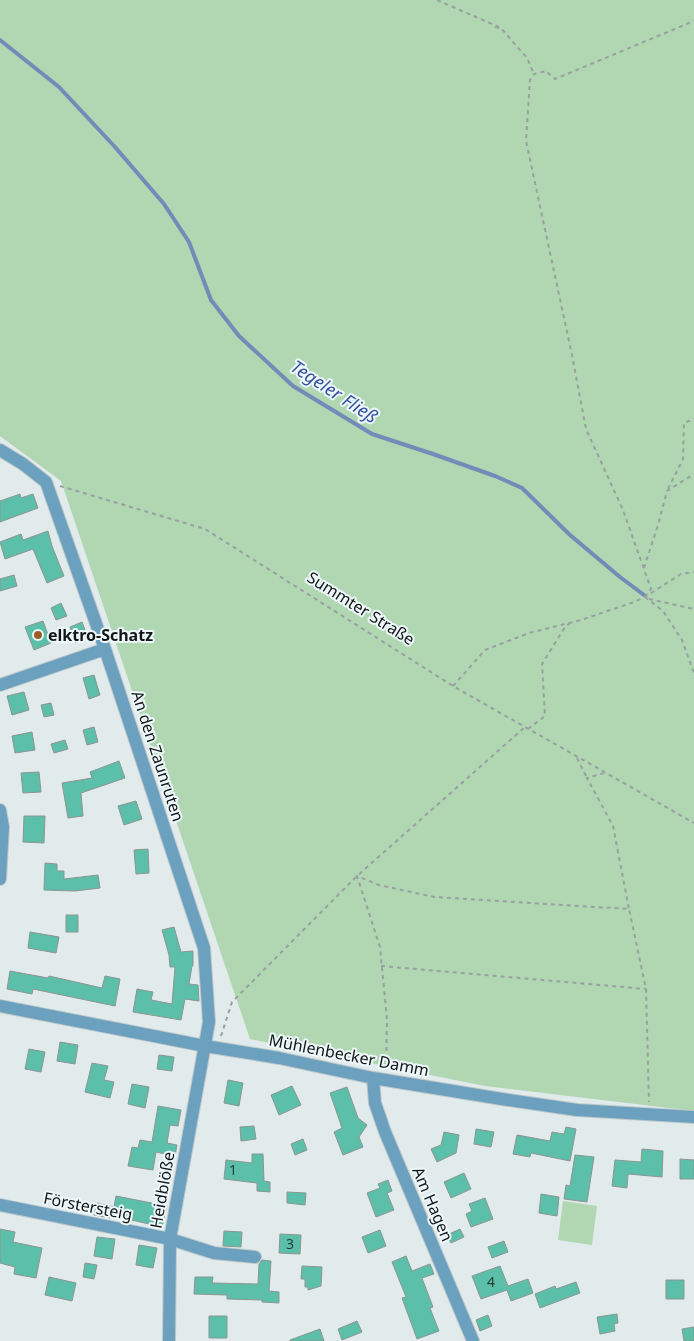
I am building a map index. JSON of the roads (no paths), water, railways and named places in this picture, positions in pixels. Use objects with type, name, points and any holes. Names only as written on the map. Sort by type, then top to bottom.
[{"type":"street","name":"An den Zaunruten","points":[[0,450],[24,464],[46,482],[105,649],[204,948],[211,1047]]},
{"type":"street","points":[[0,685],[105,649]]},
{"type":"street","points":[[0,810],[3,827],[0,879]]},
{"type":"street","name":"Mühlenbecker Damm","points":[[0,1006],[211,1047],[279,1058],[379,1079],[577,1110],[694,1117]]},
{"type":"street","name":"Heidblöße","points":[[169,1341],[170,1239],[211,1047]]},
{"type":"street","name":"Am Hagen","points":[[379,1079],[375,1103],[385,1132],[473,1341]]},
{"type":"street","name":"Förstersteig","points":[[0,1205],[170,1239],[214,1253],[255,1257]]},
{"type":"waterway","name":"Tegeler Fließ","points":[[0,40],[59,87],[115,147],[164,204],[189,242],[211,300],[239,336],[293,386],[372,434],[495,476],[522,488],[570,535],[644,595]]},
{"type":"place","name":"elktro-Schatz","points":[[38,635]]}]
